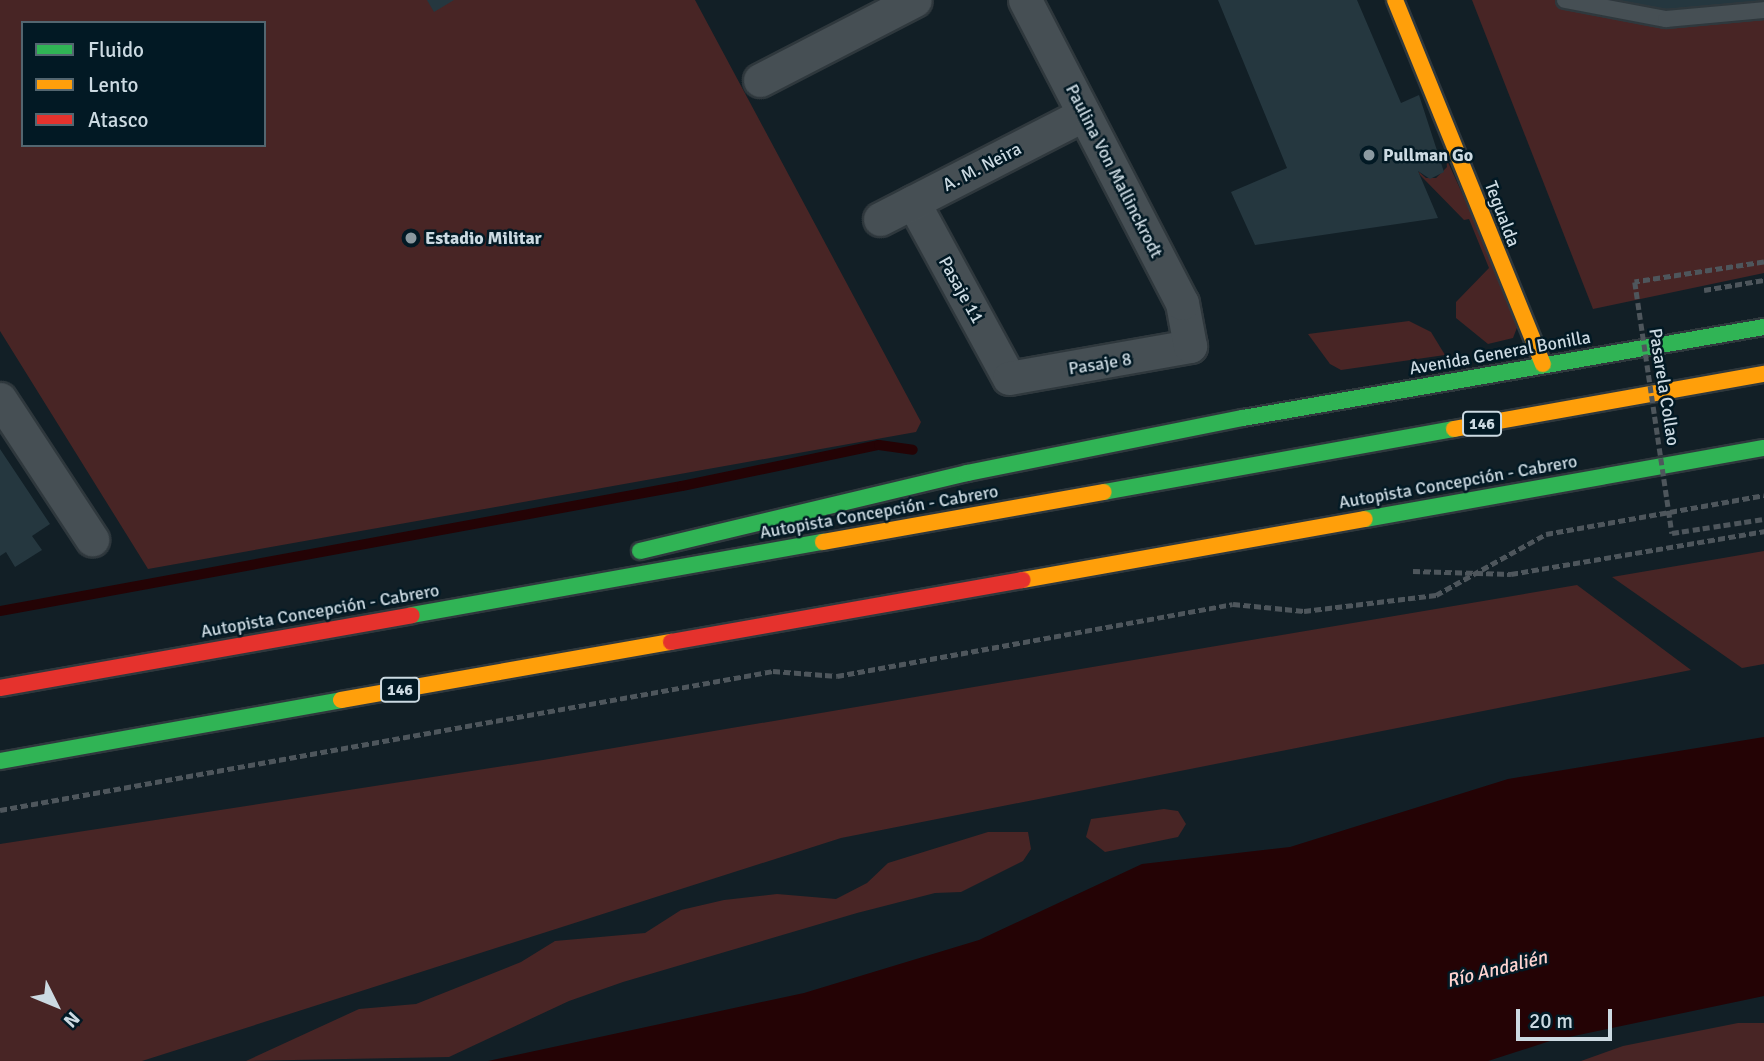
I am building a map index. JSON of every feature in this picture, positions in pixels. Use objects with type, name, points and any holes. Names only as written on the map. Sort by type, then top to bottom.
[{"type":"main road","name":"Tegualda","points":[[1395,0],[1543,364]]},
{"type":"main road","name":"Avenida General Bonilla","points":[[621,556],[967,473],[1243,418],[1764,327]]},
{"type":"main road","name":"Autopista Concepción - Cabrero","points":[[0,688],[1764,374]]},
{"type":"main road","name":"Autopista Concepción - Cabrero","points":[[0,761],[1764,448]]},
{"type":"main road","points":[[456,606],[586,566]]},
{"type":"street","points":[[760,80],[915,0]]},
{"type":"street","name":"Paulina Von Mallinckrodt","points":[[1025,0],[1182,303],[1190,346]]},
{"type":"street","name":"A. M. Neira","points":[[880,219],[1084,114]]},
{"type":"street","name":"Pasaje 11","points":[[913,202],[1009,378]]},
{"type":"street","name":"Pasaje 8","points":[[1009,378],[1190,346]]},
{"type":"street","points":[[0,399],[92,539]]},
{"type":"lane","points":[[1565,0],[1666,19],[1764,10]]},
{"type":"path","name":"Pasarela Collao","points":[[1764,262],[1635,282],[1672,533],[1764,519]]},
{"type":"path","points":[[1704,290],[1764,279]]},
{"type":"path","points":[[0,810],[773,671],[837,676],[1233,604],[1304,611],[1436,595],[1546,534],[1764,495]]},
{"type":"path","points":[[1413,571],[1473,576],[1511,574],[1609,555],[1764,531]]},
{"type":"shaded area","name":"Estadio Militar","points":[[0,0],[695,0],[921,422],[916,432],[148,569],[0,331]]},
{"type":"shaded area","points":[[1472,0],[1764,0],[1764,273],[1593,309]]},
{"type":"shaded area","points":[[1446,158],[1520,320],[1513,338],[1488,344],[1456,318],[1456,302],[1489,268],[1469,219],[1464,220],[1418,171],[1426,178],[1436,178],[1447,167]]},
{"type":"shaded area","points":[[1409,321],[1431,332],[1445,355],[1341,370],[1330,364],[1308,334]]},
{"type":"shaded area","points":[[1764,551],[1764,664],[1742,668],[1612,577]]},
{"type":"shaded area","points":[[1577,585],[1691,670],[841,838],[142,1061],[0,1061],[0,844],[543,760]]},
{"type":"shaded area","points":[[1164,809],[1178,811],[1186,824],[1178,837],[1105,852],[1086,837],[1091,819]]},
{"type":"shaded area","points":[[988,832],[1028,832],[1031,849],[1023,861],[961,892],[935,893],[857,913],[623,982],[569,1001],[449,1057],[246,1061],[359,1009],[416,1004],[521,962],[555,941],[645,933],[681,910],[724,900],[777,894],[836,899],[867,883],[888,863]]},
{"type":"shaded area","points":[[1738,1023],[1764,1023],[1764,1061],[1581,1061],[1623,1046]]},
{"type":"water","name":"Río Andalién","points":[[1764,737],[1764,996],[1550,1041],[1488,1061],[488,1061],[804,993],[979,940],[1142,864],[1290,847],[1508,779]]},
{"type":"building","points":[[427,0],[454,0],[434,12]]},
{"type":"building","points":[[1218,0],[1357,0],[1401,103],[1419,95],[1444,172],[1430,179],[1418,171],[1438,218],[1255,245],[1231,192],[1287,168]]},
{"type":"building","points":[[1613,0],[1764,0],[1764,12],[1688,14]]},
{"type":"building","points":[[0,449],[50,524],[32,536],[42,550],[15,567],[6,552],[0,556]]},
{"type":"waterway","points":[[0,611],[682,486],[879,445],[913,450]]},
{"type":"traffic: fast","points":[[1243,418],[1764,327]]},
{"type":"traffic: fast","points":[[640,551],[967,473],[1243,418]]},
{"type":"traffic: fast","points":[[1104,492],[1454,429]]},
{"type":"traffic: fast","points":[[1365,519],[1764,448]]},
{"type":"traffic: fast","points":[[412,615],[823,542]]},
{"type":"traffic: fast","points":[[0,761],[341,700]]},
{"type":"traffic: slow","points":[[1395,0],[1543,364]]},
{"type":"traffic: slow","points":[[1454,429],[1764,374]]},
{"type":"traffic: slow","points":[[823,542],[1104,492]]},
{"type":"traffic: slow","points":[[1023,580],[1365,519]]},
{"type":"traffic: slow","points":[[341,700],[671,642]]},
{"type":"traffic: jam","points":[[671,642],[1023,580]]},
{"type":"traffic: jam","points":[[0,688],[412,615]]},
{"type":"place","name":"Pullman Go","points":[[1369,155]]},
{"type":"place","name":"Estadio Militar","points":[[411,238]]}]
